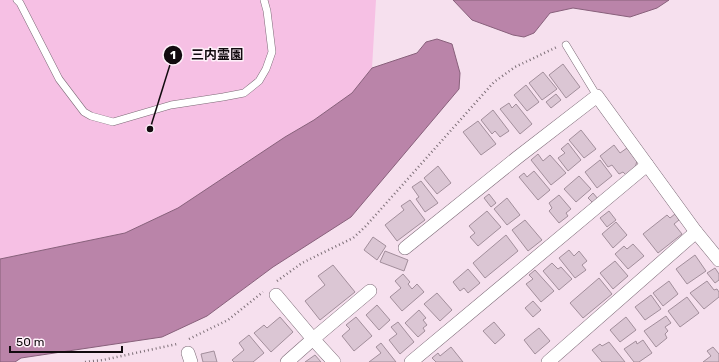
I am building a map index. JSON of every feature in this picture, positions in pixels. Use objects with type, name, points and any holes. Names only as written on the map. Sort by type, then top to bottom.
[{"type":"street","points":[[405,248],[518,157],[597,96],[696,232],[719,260]]},
{"type":"street","points":[[411,362],[647,165]]},
{"type":"street","points":[[548,362],[696,232]]},
{"type":"street","points":[[273,289],[313,339],[334,362]]},
{"type":"street","points":[[286,362],[370,291]]},
{"type":"lane","points":[[17,0],[20,2],[59,80],[84,112],[91,116],[113,122],[170,105],[223,98],[244,93],[259,81],[266,69],[272,52],[267,11],[264,0]]},
{"type":"lane","points":[[566,45],[597,96]]},
{"type":"path","points":[[85,362],[186,350],[273,289],[302,263],[353,238],[365,227],[494,82],[515,67],[555,48],[566,45]]},
{"type":"shaded area","points":[[0,0],[376,0],[372,68],[352,93],[314,120],[285,137],[178,208],[125,233],[0,259]]},
{"type":"shaded area","points":[[453,0],[669,0],[657,8],[630,17],[573,8],[550,13],[534,33],[524,37],[513,35],[472,20]]},
{"type":"shaded area","points":[[437,39],[452,44],[460,73],[459,89],[351,217],[273,267],[207,316],[162,337],[21,358],[15,362],[0,362],[0,259],[125,233],[178,208],[285,137],[314,120],[352,93],[372,68],[417,53],[426,42]]},
{"type":"building","points":[[563,64],[580,87],[566,98],[549,75]]},
{"type":"building","points":[[543,72],[557,89],[542,100],[529,83]]},
{"type":"building","points":[[526,85],[539,102],[527,111],[514,95]]},
{"type":"building","points":[[556,94],[561,100],[551,108],[546,102]]},
{"type":"building","points":[[509,103],[512,108],[516,104],[532,124],[520,134],[500,109]]},
{"type":"building","points":[[493,110],[509,131],[500,137],[495,131],[492,134],[481,120]]},
{"type":"building","points":[[478,121],[496,144],[481,155],[463,132]]},
{"type":"building","points":[[581,130],[596,149],[584,158],[569,140]]},
{"type":"building","points":[[568,143],[581,160],[568,171],[558,158],[565,153],[561,149]]},
{"type":"building","points":[[614,145],[620,153],[627,148],[637,161],[635,168],[626,175],[623,172],[619,174],[612,165],[608,167],[600,156]]},
{"type":"building","points":[[538,154],[543,161],[550,155],[566,173],[551,185],[531,160]]},
{"type":"building","points":[[600,160],[612,176],[597,188],[585,172]]},
{"type":"building","points":[[438,166],[451,183],[437,194],[424,178]]},
{"type":"building","points":[[534,171],[550,190],[538,200],[519,177],[524,173],[527,177]]},
{"type":"building","points":[[579,176],[591,189],[576,202],[564,189]]},
{"type":"building","points":[[421,181],[438,203],[425,212],[416,199],[419,197],[412,187]]},
{"type":"building","points":[[593,193],[598,199],[593,203],[588,198]]},
{"type":"building","points":[[489,194],[496,203],[491,207],[484,198]]},
{"type":"building","points":[[559,195],[571,209],[566,213],[568,216],[559,223],[549,211],[552,208],[549,203]]},
{"type":"building","points":[[507,198],[520,215],[507,225],[494,209]]},
{"type":"building","points":[[410,200],[425,220],[397,241],[385,225],[404,210],[401,206]]},
{"type":"building","points":[[487,211],[501,227],[478,246],[470,237],[475,233],[469,226]]},
{"type":"building","points":[[609,211],[616,220],[607,227],[600,218]]},
{"type":"building","points":[[675,214],[679,220],[674,224],[682,234],[658,253],[643,234],[667,215],[670,218]]},
{"type":"building","points":[[525,220],[542,240],[528,251],[512,230]]},
{"type":"building","points":[[616,222],[627,235],[613,248],[602,234]]},
{"type":"building","points":[[506,235],[518,251],[485,278],[473,263]]},
{"type":"building","points":[[373,237],[386,246],[377,260],[364,250]]},
{"type":"building","points":[[633,244],[644,256],[628,269],[615,254],[624,246],[627,249]]},
{"type":"building","points":[[569,250],[574,256],[579,251],[587,261],[582,265],[586,270],[575,278],[559,258]]},
{"type":"building","points":[[385,251],[408,260],[404,271],[380,262]]},
{"type":"building","points":[[695,255],[706,271],[687,284],[676,269]]},
{"type":"building","points":[[615,261],[628,276],[613,289],[600,273]]},
{"type":"building","points":[[552,263],[558,269],[561,267],[572,279],[559,290],[543,271]]},
{"type":"building","points":[[333,265],[355,292],[320,320],[305,301],[325,285],[318,276]]},
{"type":"building","points":[[715,268],[719,274],[719,280],[715,283],[707,273]]},
{"type":"building","points":[[468,269],[480,283],[468,293],[464,288],[460,291],[453,282]]},
{"type":"building","points":[[535,270],[554,291],[541,302],[526,284],[533,279],[529,275]]},
{"type":"building","points":[[403,274],[410,282],[408,284],[412,289],[417,284],[424,292],[402,311],[390,297],[401,288],[395,281]]},
{"type":"building","points":[[599,278],[612,294],[583,318],[570,303]]},
{"type":"building","points":[[669,281],[678,294],[663,306],[653,293]]},
{"type":"building","points":[[707,281],[714,290],[717,289],[719,292],[719,297],[704,309],[690,293]]},
{"type":"building","points":[[437,293],[452,310],[440,321],[424,304]]},
{"type":"building","points":[[651,295],[661,309],[645,320],[635,307]]},
{"type":"building","points":[[687,297],[699,313],[680,327],[668,311]]},
{"type":"building","points":[[533,301],[541,310],[533,317],[525,308]]},
{"type":"building","points":[[377,305],[390,320],[379,330],[366,315]]},
{"type":"building","points":[[419,310],[426,318],[423,320],[427,325],[423,328],[425,331],[418,337],[405,323]]},
{"type":"building","points":[[666,316],[671,323],[665,327],[668,331],[665,334],[667,338],[656,347],[644,331]]},
{"type":"building","points":[[280,317],[293,332],[271,352],[254,333],[264,325],[267,328]]},
{"type":"building","points":[[356,317],[372,336],[354,351],[342,336],[350,329],[346,325]]},
{"type":"building","points":[[626,317],[636,330],[620,342],[610,330]]},
{"type":"building","points":[[398,322],[414,342],[400,354],[389,340],[397,334],[391,327]]},
{"type":"building","points":[[494,322],[505,335],[495,344],[483,331]]},
{"type":"building","points":[[539,328],[550,341],[535,354],[524,340]]},
{"type":"building","points":[[249,335],[264,353],[253,362],[234,362],[232,360],[244,350],[239,343]]},
{"type":"building","points":[[643,340],[652,353],[639,362],[634,362],[624,349],[636,341],[637,344]]},
{"type":"building","points":[[609,342],[625,362],[602,362],[592,350],[600,344],[602,346]]},
{"type":"building","points":[[381,343],[396,362],[369,362],[381,353],[376,347]]},
{"type":"building","points":[[451,347],[463,362],[436,362],[432,358],[438,353],[440,356]]},
{"type":"building","points":[[713,347],[719,354],[719,362],[703,362],[711,356],[707,351]]},
{"type":"building","points":[[214,351],[217,362],[203,362],[201,354]]},
{"type":"building","points":[[315,355],[321,362],[305,362]]},
{"type":"place","name":"三内霊園","points":[[150,129]]}]
